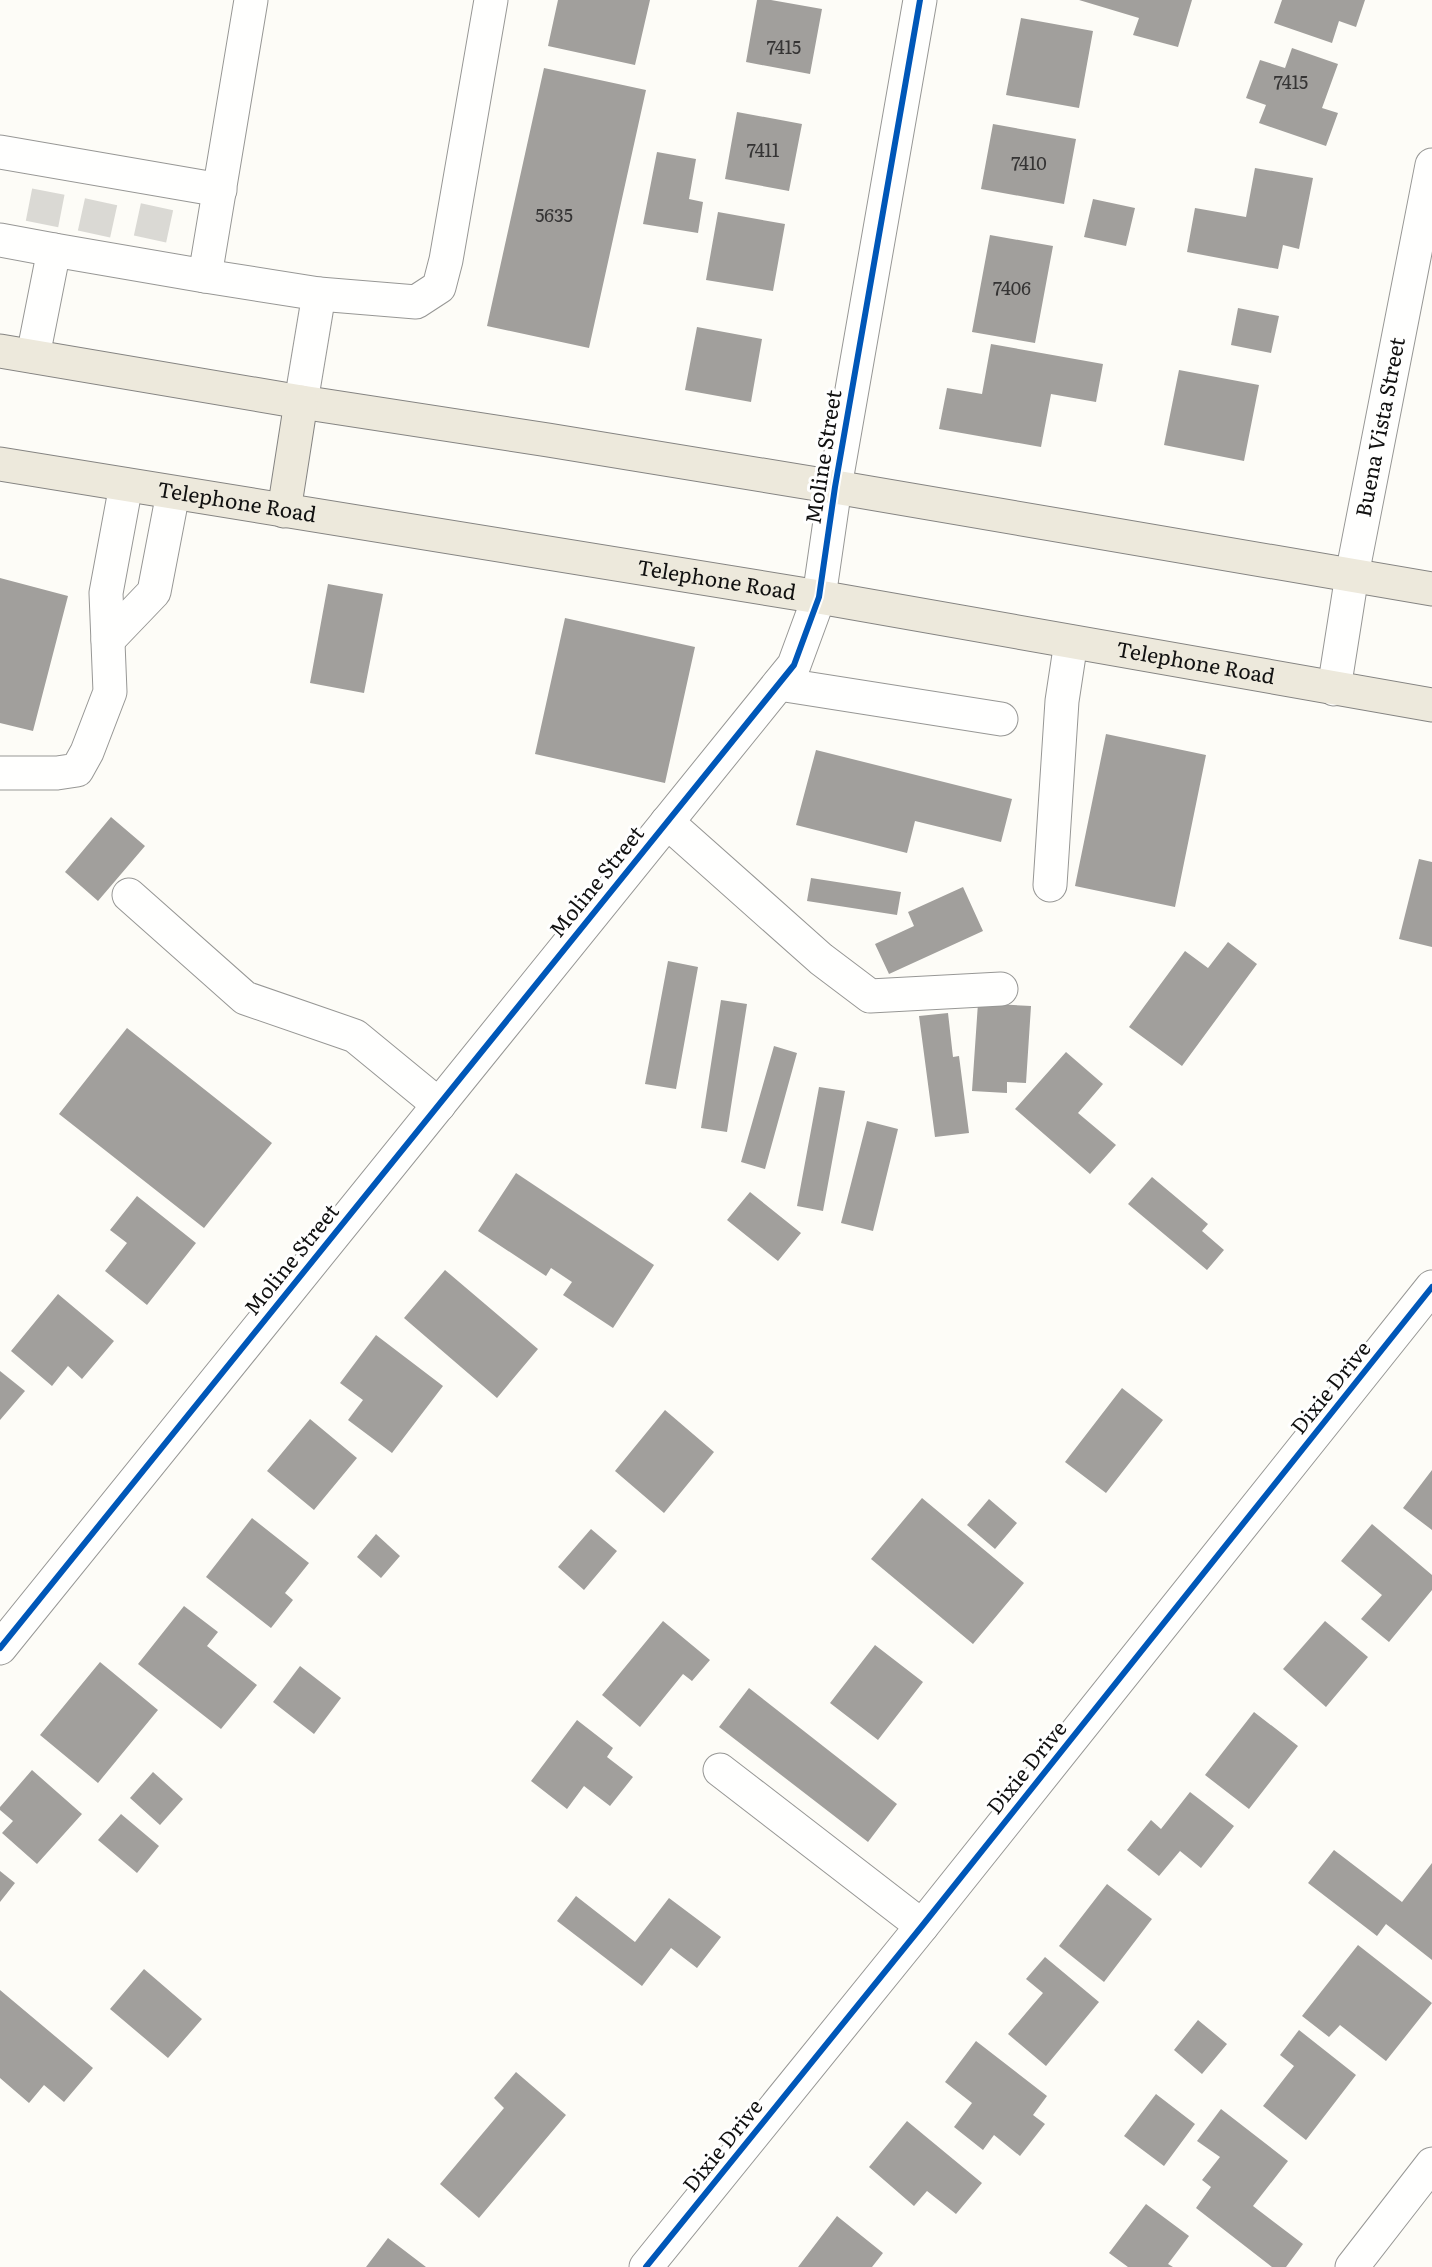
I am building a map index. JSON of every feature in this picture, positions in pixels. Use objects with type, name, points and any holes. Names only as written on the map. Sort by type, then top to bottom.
[{"type":"main road","points":[[0,351],[301,402],[835,487],[1432,589]]},
{"type":"main road","points":[[284,512],[301,402]]},
{"type":"main road","name":"Telephone Road","points":[[0,464],[284,512],[819,597],[1432,705]]},
{"type":"street","points":[[0,240],[44,240],[147,252],[206,276],[319,294],[416,302],[439,287],[446,260],[491,0]]},
{"type":"street","name":"Moline Street","points":[[0,1648],[794,665],[819,597],[835,487],[920,0]]},
{"type":"street","points":[[206,276],[245,1]]},
{"type":"street","points":[[0,152],[53,167],[106,177],[161,186],[220,190]]},
{"type":"street","name":"Buena Vista Street","points":[[1334,689],[1352,575],[1432,165]]},
{"type":"street","points":[[33,356],[44,240]]},
{"type":"street","points":[[301,402],[319,294]]},
{"type":"street","points":[[0,773],[57,773],[77,770],[87,752],[110,692],[106,593],[126,485]]},
{"type":"street","points":[[108,640],[154,592],[172,493]]},
{"type":"street","points":[[1050,885],[1062,701],[1071,642]]},
{"type":"street","points":[[779,684],[1001,719]]},
{"type":"street","points":[[667,822],[821,959],[870,996],[1001,988]]},
{"type":"street","points":[[129,895],[245,998],[356,1036],[439,1105]]},
{"type":"street","name":"Dixie Drive","points":[[646,2267],[922,1926],[1432,1287]]},
{"type":"street","points":[[720,1770],[922,1926]]},
{"type":"street","points":[[1352,2267],[1432,2164]]},
{"type":"building","points":[[558,0],[650,0],[635,65],[548,46]]},
{"type":"building","points":[[757,0],[771,0],[822,9],[810,74],[746,62]]},
{"type":"building","points":[[1079,0],[1192,0],[1178,47],[1133,35],[1139,18]]},
{"type":"building","points":[[1282,0],[1365,0],[1356,27],[1339,21],[1332,43],[1274,23]]},
{"type":"building","points":[[1021,18],[1093,31],[1079,108],[1006,95]]},
{"type":"building","points":[[1292,48],[1338,64],[1322,108],[1338,113],[1326,146],[1259,123],[1266,105],[1246,98],[1260,60],[1285,68]]},
{"type":"building","points":[[544,68],[646,90],[589,348],[487,326]]},
{"type":"building","points":[[737,112],[802,124],[789,191],[725,179]]},
{"type":"building","points":[[993,124],[1076,139],[1064,204],[981,189]]},
{"type":"building","points":[[657,152],[696,159],[689,199],[703,202],[698,233],[643,224]]},
{"type":"building","points":[[1255,168],[1313,178],[1299,249],[1283,245],[1278,269],[1187,252],[1195,208],[1246,217]]},
{"type":"building","points":[[1093,199],[1135,208],[1126,246],[1084,237]]},
{"type":"building","points":[[718,212],[785,224],[773,291],[706,280]]},
{"type":"building","points":[[990,235],[1053,246],[1035,343],[972,332]]},
{"type":"building","points":[[1238,308],[1279,316],[1271,353],[1231,345]]},
{"type":"building","points":[[697,327],[762,339],[751,402],[685,390]]},
{"type":"building","points":[[991,344],[1103,364],[1096,402],[1051,394],[1041,447],[939,429],[947,388],[982,394]]},
{"type":"building","points":[[1179,370],[1259,385],[1244,461],[1164,445]]},
{"type":"building","points":[[0,578],[68,596],[33,731],[0,723]]},
{"type":"building","points":[[328,584],[383,594],[364,693],[310,683]]},
{"type":"building","points":[[565,618],[695,647],[665,783],[535,754]]},
{"type":"building","points":[[1106,734],[1206,755],[1175,907],[1075,886]]},
{"type":"building","points":[[816,750],[1012,799],[1001,842],[915,821],[907,853],[796,825]]},
{"type":"building","points":[[111,817],[145,846],[98,901],[65,872]]},
{"type":"building","points":[[1419,859],[1432,862],[1432,947],[1399,939]]},
{"type":"building","points":[[811,878],[901,892],[897,915],[807,901]]},
{"type":"building","points":[[963,887],[983,931],[889,974],[875,944],[914,926],[908,912]]},
{"type":"building","points":[[1228,942],[1257,964],[1182,1066],[1129,1027],[1185,951],[1208,968]]},
{"type":"building","points":[[668,961],[698,967],[676,1089],[645,1084]]},
{"type":"building","points":[[721,1000],[747,1004],[727,1132],[701,1128]]},
{"type":"building","points":[[978,1003],[1031,1006],[1026,1083],[1007,1082],[1007,1093],[972,1091]]},
{"type":"building","points":[[948,1013],[953,1057],[959,1056],[969,1133],[935,1137],[919,1016]]},
{"type":"building","points":[[127,1028],[272,1143],[204,1228],[59,1114]]},
{"type":"building","points":[[774,1046],[797,1053],[765,1169],[741,1162]]},
{"type":"building","points":[[1066,1052],[1103,1084],[1078,1113],[1116,1145],[1090,1174],[1015,1109]]},
{"type":"building","points":[[819,1087],[845,1091],[823,1211],[797,1206]]},
{"type":"building","points":[[867,1121],[898,1129],[873,1231],[841,1223]]},
{"type":"building","points":[[516,1173],[654,1265],[613,1328],[563,1295],[572,1282],[551,1268],[546,1276],[478,1231]]},
{"type":"building","points":[[1152,1177],[1208,1224],[1202,1231],[1224,1250],[1207,1270],[1128,1204]]},
{"type":"building","points":[[750,1192],[801,1233],[778,1261],[727,1220]]},
{"type":"building","points":[[137,1196],[196,1243],[147,1305],[105,1271],[127,1243],[110,1230]]},
{"type":"building","points":[[445,1270],[538,1349],[497,1398],[404,1318]]},
{"type":"building","points":[[58,1294],[114,1341],[82,1379],[68,1366],[52,1386],[11,1351]]},
{"type":"building","points":[[376,1335],[443,1386],[392,1453],[348,1420],[363,1400],[340,1383]]},
{"type":"building","points":[[0,1371],[25,1391],[0,1420]]},
{"type":"building","points":[[1122,1388],[1163,1420],[1106,1493],[1065,1462]]},
{"type":"building","points":[[665,1410],[714,1452],[664,1513],[615,1471]]},
{"type":"building","points":[[310,1419],[357,1458],[314,1510],[267,1471]]},
{"type":"building","points":[[1432,1470],[1432,1530],[1403,1508]]},
{"type":"building","points":[[922,1498],[1024,1583],[973,1644],[871,1559]]},
{"type":"building","points":[[989,1499],[1017,1523],[995,1549],[967,1525]]},
{"type":"building","points":[[252,1518],[309,1563],[285,1593],[293,1600],[271,1628],[206,1577]]},
{"type":"building","points":[[1372,1524],[1432,1575],[1432,1590],[1389,1642],[1361,1619],[1382,1595],[1341,1561]]},
{"type":"building","points":[[591,1529],[617,1551],[584,1590],[558,1567]]},
{"type":"building","points":[[376,1534],[400,1556],[381,1578],[357,1557]]},
{"type":"building","points":[[184,1606],[218,1632],[207,1646],[257,1685],[221,1729],[138,1664]]},
{"type":"building","points":[[663,1621],[710,1660],[692,1681],[683,1674],[640,1727],[602,1695]]},
{"type":"building","points":[[1325,1621],[1368,1657],[1326,1707],[1283,1669]]},
{"type":"building","points":[[875,1645],[923,1682],[878,1740],[830,1703]]},
{"type":"building","points":[[100,1662],[158,1710],[98,1783],[40,1735]]},
{"type":"building","points":[[300,1666],[341,1698],[314,1734],[273,1702]]},
{"type":"building","points":[[749,1688],[897,1804],[868,1842],[719,1727]]},
{"type":"building","points":[[1254,1712],[1298,1746],[1249,1809],[1205,1775]]},
{"type":"building","points":[[577,1720],[613,1748],[607,1757],[633,1777],[610,1806],[584,1786],[567,1809],[531,1781]]},
{"type":"building","points":[[32,1770],[82,1814],[37,1864],[2,1833],[13,1821],[0,1810],[0,1807]]},
{"type":"building","points":[[153,1772],[183,1799],[160,1825],[130,1798]]},
{"type":"building","points":[[1190,1792],[1234,1826],[1201,1868],[1180,1851],[1159,1876],[1127,1850],[1151,1820],[1161,1829]]},
{"type":"building","points":[[121,1814],[159,1846],[137,1873],[98,1840]]},
{"type":"building","points":[[1334,1850],[1402,1902],[1432,1863],[1432,1960],[1386,1924],[1377,1936],[1308,1883]]},
{"type":"building","points":[[0,1871],[15,1883],[0,1902]]},
{"type":"building","points":[[1107,1884],[1152,1919],[1104,1982],[1059,1946]]},
{"type":"building","points":[[576,1896],[635,1942],[669,1898],[721,1937],[697,1968],[671,1948],[642,1986],[557,1921]]},
{"type":"building","points":[[1358,1945],[1432,2003],[1386,2061],[1340,2025],[1329,2037],[1302,2016]]},
{"type":"building","points":[[1045,1957],[1099,2002],[1046,2066],[1008,2034],[1043,1993],[1026,1979]]},
{"type":"building","points":[[144,1969],[202,2019],[168,2058],[110,2009]]},
{"type":"building","points":[[0,1990],[93,2068],[64,2102],[44,2085],[29,2103],[0,2078]]},
{"type":"building","points":[[1198,2020],[1227,2044],[1202,2074],[1174,2050]]},
{"type":"building","points":[[1299,2030],[1356,2075],[1306,2140],[1263,2106],[1294,2066],[1280,2055]]},
{"type":"building","points":[[976,2041],[1047,2096],[1033,2115],[1045,2124],[1020,2156],[994,2135],[983,2150],[954,2127],[972,2103],[945,2082]]},
{"type":"building","points":[[516,2072],[566,2115],[479,2218],[440,2184],[504,2108],[494,2098]]},
{"type":"building","points":[[1156,2094],[1195,2124],[1164,2166],[1124,2136]]},
{"type":"building","points":[[1221,2109],[1288,2161],[1253,2206],[1303,2244],[1286,2267],[1272,2267],[1196,2208],[1211,2187],[1202,2180],[1220,2157],[1197,2141]]},
{"type":"building","points":[[907,2121],[982,2183],[956,2214],[927,2191],[914,2206],[869,2167]]},
{"type":"building","points":[[1146,2204],[1189,2236],[1168,2264],[1173,2267],[1128,2267],[1109,2253]]},
{"type":"building","points":[[837,2216],[883,2253],[872,2267],[798,2267]]},
{"type":"building","points":[[388,2238],[426,2267],[366,2267]]},
{"type":"tunnel","points":[[42,224],[52,173]]},
{"type":"tunnel","points":[[94,234],[105,184]]},
{"type":"tunnel","points":[[150,239],[160,193]]},
{"type":"cycle path","points":[[0,1648],[794,665],[819,597],[835,487],[920,0]]},
{"type":"cycle path","points":[[646,2267],[922,1926],[1432,1287]]}]
